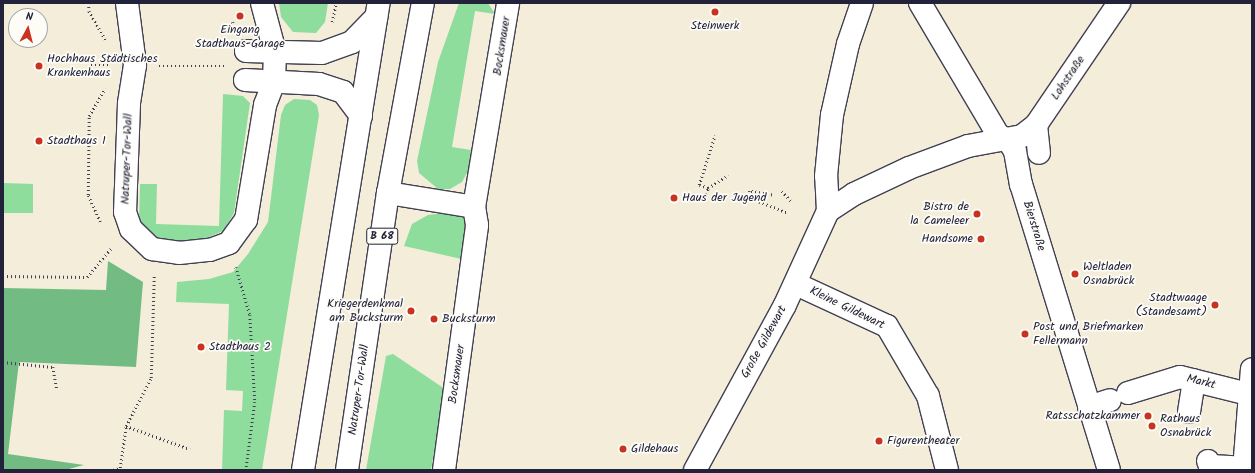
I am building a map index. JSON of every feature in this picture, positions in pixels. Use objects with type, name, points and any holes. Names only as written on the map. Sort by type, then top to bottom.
[{"type":"street","name":"Natruper-Tor-Wall","points":[[127,3],[135,65],[129,104],[125,212],[131,230],[152,249],[179,253],[210,250],[229,243],[246,220],[265,104],[274,81],[275,52]]},
{"type":"street","points":[[262,3],[275,52]]},
{"type":"street","name":"Natruper-Tor-Wall","points":[[347,470],[388,193],[422,3]]},
{"type":"street","name":"Bocksmauer","points":[[444,470],[477,225],[474,207],[508,3]]},
{"type":"street","name":"Große Gildewart","points":[[695,470],[796,284],[828,211],[826,176],[832,115],[848,44],[862,3]]},
{"type":"street","name":"Bierstraße","points":[[920,3],[998,134],[1008,140],[1015,151],[1021,184],[1109,470]]},
{"type":"street","name":"Lohstraße","points":[[1008,140],[1022,136],[1036,125],[1119,3]]},
{"type":"street","points":[[241,66],[275,52],[322,53],[352,42],[378,10]]},
{"type":"street","points":[[303,470],[378,10]]},
{"type":"street","points":[[241,66],[274,81],[319,84],[343,92],[361,116]]},
{"type":"street","points":[[1036,125],[1039,153]]},
{"type":"street","points":[[828,211],[854,194],[909,168],[1008,140]]},
{"type":"street","points":[[388,193],[474,207]]},
{"type":"street","name":"Kleine Gildewart","points":[[796,284],[887,326],[928,396],[947,470]]},
{"type":"street","points":[[1208,461],[1210,466],[1244,469],[1252,369]]},
{"type":"street","name":"Markt","points":[[1090,407],[1119,396],[1180,377],[1251,395]]},
{"type":"street","points":[[1189,412],[1194,380]]},
{"type":"path","points":[[89,3],[89,11],[107,50]]},
{"type":"path","points":[[329,26],[336,3]]},
{"type":"path","points":[[107,58],[107,72]]},
{"type":"path","points":[[91,65],[241,66]]},
{"type":"path","points":[[103,228],[88,195],[88,116],[106,80]]},
{"type":"path","points":[[708,188],[698,185],[716,135]]},
{"type":"path","points":[[706,194],[708,188],[728,175]]},
{"type":"path","points":[[772,195],[771,198],[750,191],[748,198],[788,213]]},
{"type":"path","points":[[782,191],[792,202]]},
{"type":"path","points":[[109,240],[112,247],[118,251]]},
{"type":"path","points":[[3,276],[87,277],[112,247]]},
{"type":"path","points":[[234,261],[250,315],[255,402],[246,470]]},
{"type":"path","points":[[148,269],[154,272],[161,272]]},
{"type":"path","points":[[113,470],[120,468],[126,426],[151,378],[154,272]]},
{"type":"path","points":[[3,362],[53,367],[57,390]]},
{"type":"path","points":[[126,426],[190,448]]},
{"type":"green space","points":[[279,3],[328,3],[325,22],[316,33],[293,32],[281,17]]},
{"type":"green space","points":[[459,3],[488,3],[495,14],[475,11],[452,147],[471,150],[468,171],[462,182],[450,189],[438,189],[419,173],[417,161],[438,62]]},
{"type":"green space","points":[[3,92],[4,183],[33,184],[33,213],[3,213]]},
{"type":"green space","points":[[223,94],[243,96],[250,103],[234,213],[223,231],[207,238],[179,241],[155,237],[139,221],[140,184],[157,184],[156,224],[219,226]]},
{"type":"green space","points":[[294,99],[310,100],[317,105],[319,115],[262,470],[222,470],[224,410],[242,411],[243,391],[226,390],[229,304],[176,302],[177,282],[209,279],[233,272],[248,254],[268,222],[281,115],[285,105]]},
{"type":"green space","points":[[452,212],[464,217],[470,224],[466,260],[404,246],[412,224],[428,215]]},
{"type":"green space","points":[[108,261],[143,282],[136,367],[19,362],[8,454],[84,465],[65,470],[3,470],[3,288],[106,290]]},
{"type":"green space","points":[[393,354],[445,389],[431,470],[366,470],[386,356]]},
{"type":"place","name":"Steinwerk","points":[[715,12]]},
{"type":"place","name":"Eingang Stadthaus-Garage","points":[[240,16]]},
{"type":"place","name":"Hochhaus Städtisches Krankenhaus","points":[[39,66]]},
{"type":"place","name":"Stadthaus 1","points":[[39,141]]},
{"type":"place","name":"Haus der Jugend","points":[[674,198]]},
{"type":"place","name":"Bistro de la Cameleer","points":[[977,214]]},
{"type":"place","name":"Handsome","points":[[981,239]]},
{"type":"place","name":"Weltladen Osnabrück","points":[[1075,274]]},
{"type":"place","name":"Stadtwaage (Standesamt)","points":[[1215,305]]},
{"type":"place","name":"Kriegerdenkmal am Bucksturm","points":[[411,311]]},
{"type":"place","name":"Bucksturm","points":[[434,319]]},
{"type":"place","name":"Post und Briefmarken Fellermann","points":[[1025,334]]},
{"type":"place","name":"Stadthaus 2","points":[[201,347]]},
{"type":"place","name":"Ratsschatzkammer","points":[[1148,416]]},
{"type":"place","name":"Rathaus Osnabrück","points":[[1152,426]]},
{"type":"place","name":"Figurentheater","points":[[879,441]]},
{"type":"place","name":"Gildehaus","points":[[623,449]]}]
